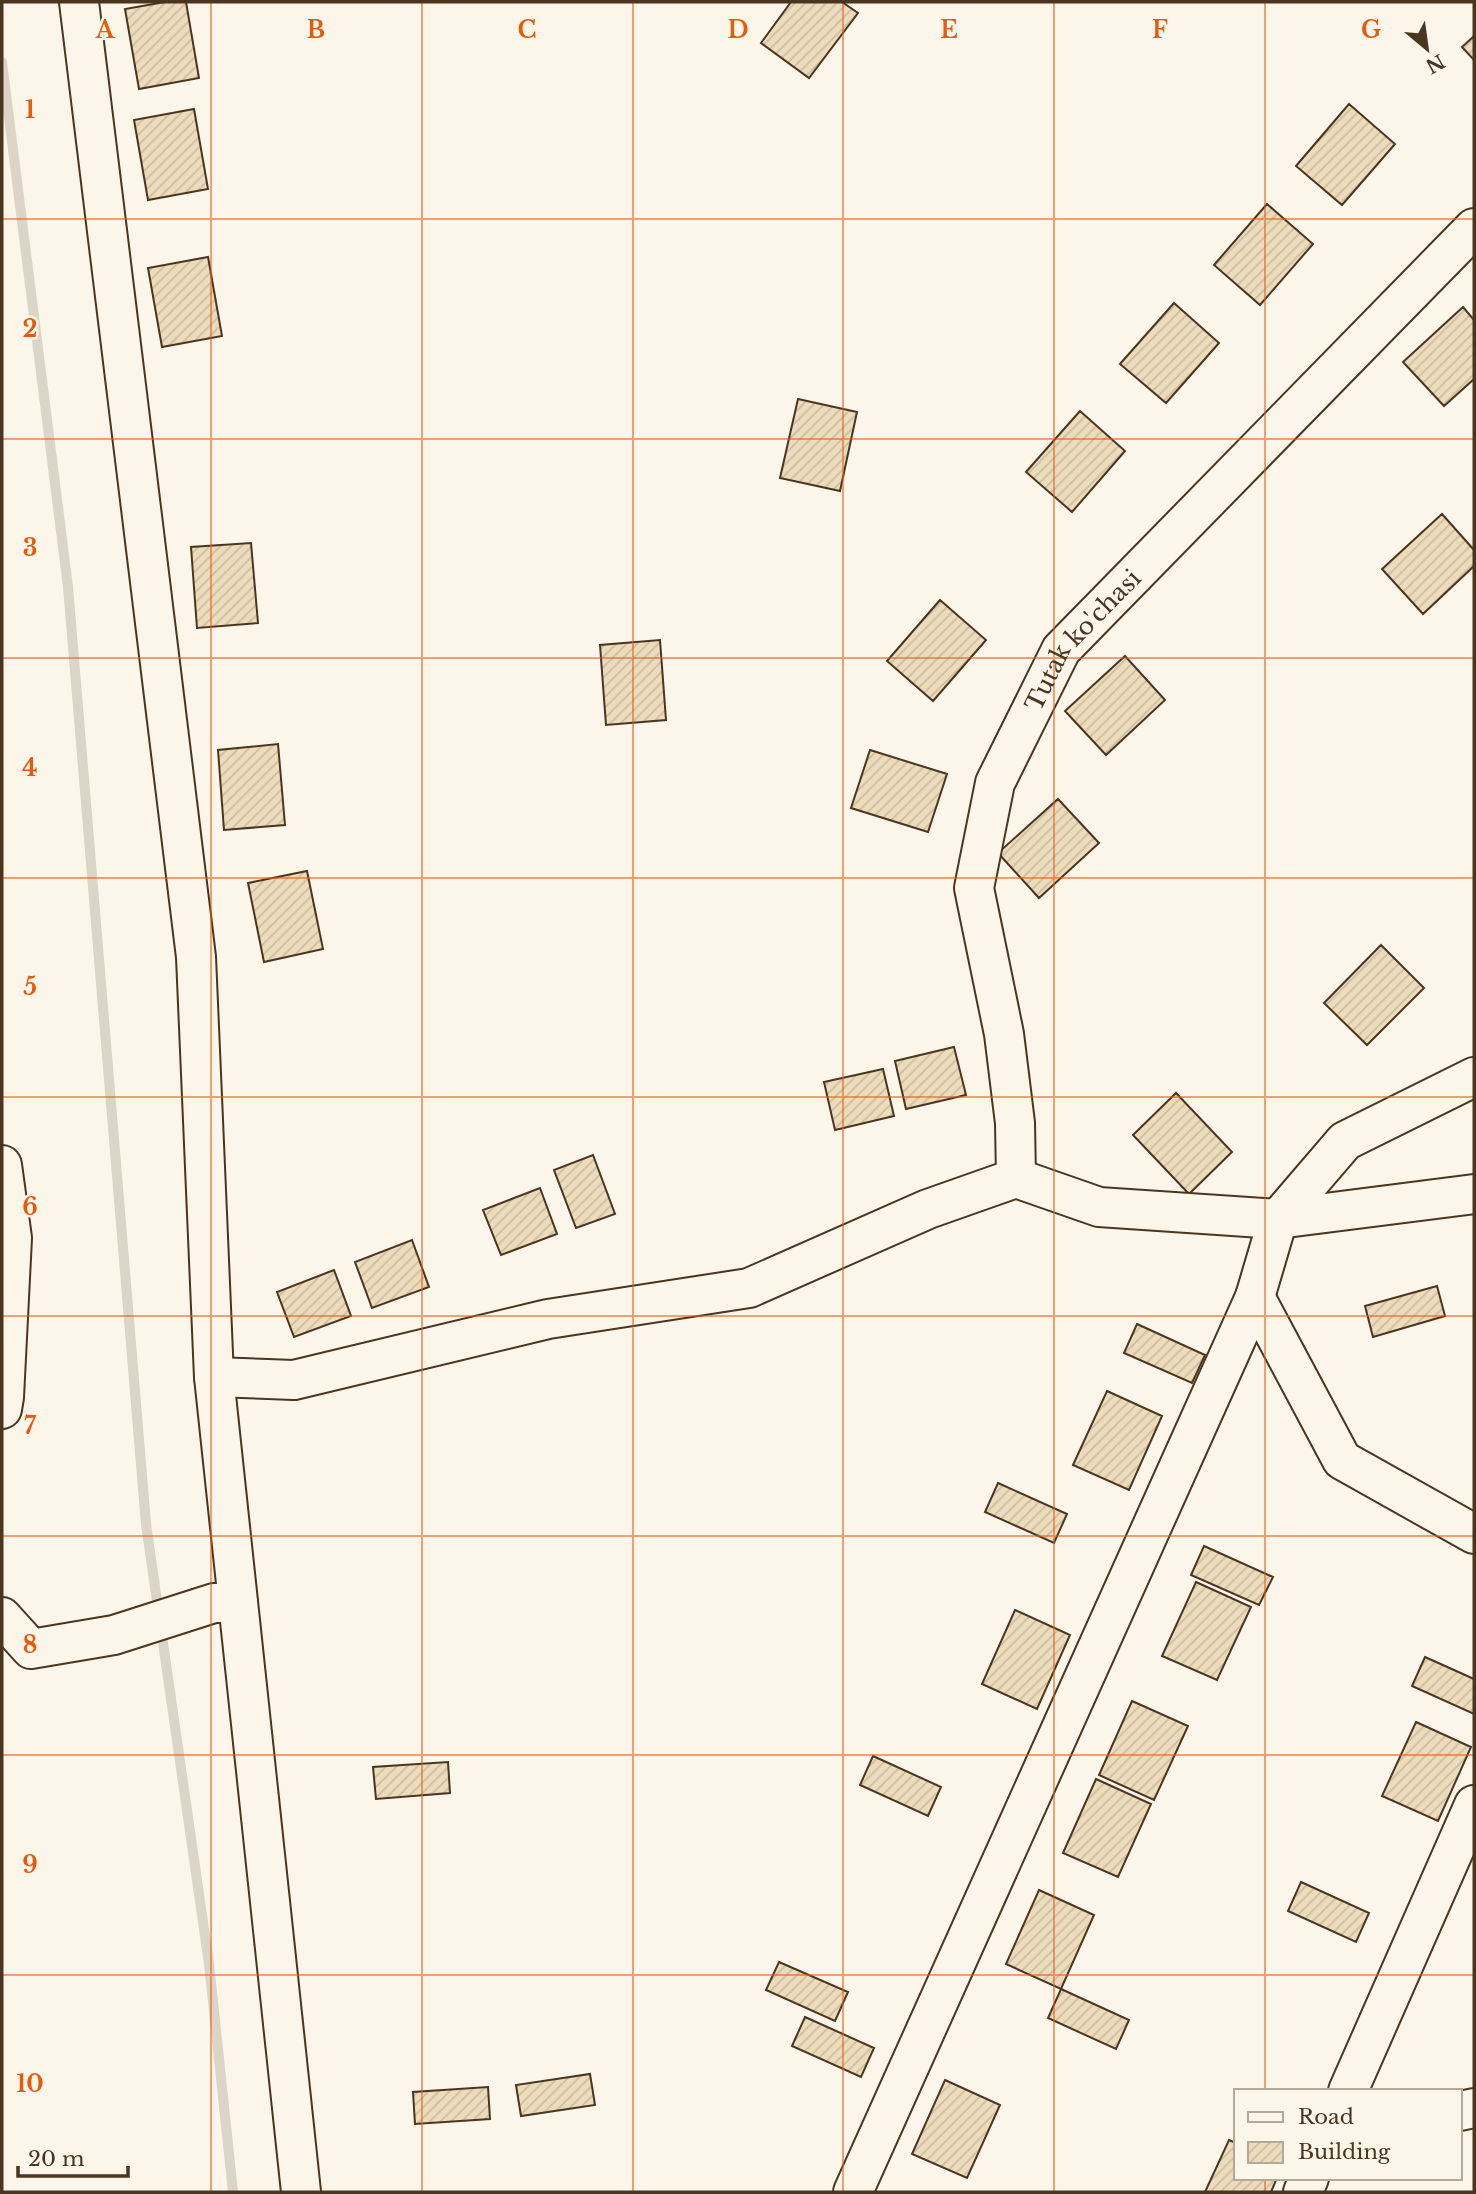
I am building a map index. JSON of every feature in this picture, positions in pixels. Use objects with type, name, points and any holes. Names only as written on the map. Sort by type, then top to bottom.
[{"type":"street","points":[[79,2],[196,957],[226,1603],[301,2192]]},
{"type":"street","name":"Tutak ko'chasi","points":[[1016,1178],[1016,1123],[1004,1034],[974,888],[995,783],[1061,650],[1474,228]]},
{"type":"street","points":[[853,2192],[1255,1297],[1279,1219],[1345,1141],[1474,1077]]},
{"type":"street","points":[[2,1164],[12,1238],[2,1409]]},
{"type":"street","points":[[214,1377],[294,1380],[548,1319],[749,1287],[928,1209],[1016,1178],[1099,1207],[1279,1219],[1474,1194]]},
{"type":"street","points":[[1255,1297],[1342,1460],[1474,1534]]},
{"type":"street","points":[[2,1617],[31,1648],[114,1635],[226,1603]]},
{"type":"street","points":[[1349,2089],[1474,1805]]},
{"type":"building","points":[[165,2],[186,2],[199,78],[139,89],[125,9]]},
{"type":"building","points":[[791,2],[842,2],[858,13],[809,78],[761,43]]},
{"type":"building","points":[[1474,36],[1474,60],[1462,47]]},
{"type":"building","points":[[1349,104],[1395,144],[1342,205],[1296,166]]},
{"type":"building","points":[[194,109],[208,189],[148,200],[134,120]]},
{"type":"building","points":[[1267,204],[1313,244],[1260,305],[1214,265]]},
{"type":"building","points":[[208,257],[222,336],[162,347],[148,268]]},
{"type":"building","points":[[1174,303],[1219,343],[1166,403],[1120,364]]},
{"type":"building","points":[[1463,307],[1474,320],[1474,379],[1444,406],[1403,362]]},
{"type":"building","points":[[798,399],[857,412],[840,491],[780,478]]},
{"type":"building","points":[[1080,411],[1125,451],[1072,512],[1026,472]]},
{"type":"building","points":[[1442,514],[1474,550],[1474,566],[1423,614],[1382,569]]},
{"type":"building","points":[[251,543],[258,623],[197,628],[191,547]]},
{"type":"building","points":[[940,600],[986,640],[933,701],[887,661]]},
{"type":"building","points":[[660,640],[666,720],[606,725],[600,645]]},
{"type":"building","points":[[1125,656],[1165,700],[1106,755],[1065,711]]},
{"type":"building","points":[[278,744],[285,825],[224,830],[218,750]]},
{"type":"building","points":[[870,750],[947,774],[928,832],[851,808]]},
{"type":"building","points":[[1058,799],[1099,843],[1039,898],[998,853]]},
{"type":"building","points":[[307,871],[323,949],[264,962],[248,883]]},
{"type":"building","points":[[1381,945],[1424,988],[1367,1045],[1324,1003]]},
{"type":"building","points":[[954,1047],[966,1095],[906,1109],[895,1061]]},
{"type":"building","points":[[883,1069],[894,1116],[835,1130],[824,1082]]},
{"type":"building","points":[[1176,1093],[1232,1152],[1189,1194],[1133,1135]]},
{"type":"building","points":[[593,1155],[615,1214],[576,1228],[554,1170]]},
{"type":"building","points":[[540,1188],[557,1234],[501,1255],[483,1210]]},
{"type":"building","points":[[412,1240],[429,1287],[372,1308],[355,1262]]},
{"type":"building","points":[[334,1270],[351,1316],[294,1337],[277,1292]]},
{"type":"building","points":[[1437,1286],[1445,1316],[1373,1337],[1365,1306]]},
{"type":"building","points":[[1137,1324],[1205,1355],[1192,1383],[1124,1353]]},
{"type":"building","points":[[1107,1391],[1162,1416],[1129,1490],[1073,1465]]},
{"type":"building","points":[[998,1483],[1067,1514],[1054,1543],[985,1512]]},
{"type":"building","points":[[1204,1546],[1273,1577],[1259,1605],[1191,1575]]},
{"type":"building","points":[[1196,1582],[1251,1607],[1217,1680],[1162,1656]]},
{"type":"building","points":[[1015,1610],[1070,1635],[1037,1709],[982,1684]]},
{"type":"building","points":[[1425,1657],[1474,1679],[1474,1714],[1412,1686]]},
{"type":"building","points":[[1132,1701],[1188,1726],[1154,1800],[1099,1775]]},
{"type":"building","points":[[1416,1722],[1471,1747],[1438,1821],[1382,1796]]},
{"type":"building","points":[[873,1756],[941,1787],[928,1816],[860,1785]]},
{"type":"building","points":[[448,1762],[450,1793],[376,1799],[373,1767]]},
{"type":"building","points":[[1096,1779],[1151,1804],[1118,1877],[1063,1853]]},
{"type":"building","points":[[1301,1882],[1369,1913],[1356,1942],[1288,1911]]},
{"type":"building","points":[[1039,1890],[1094,1915],[1061,1989],[1006,1964]]},
{"type":"building","points":[[779,1962],[848,1992],[835,2021],[766,1990]]},
{"type":"building","points":[[1061,1989],[1129,2020],[1116,2049],[1048,2018]]},
{"type":"building","points":[[805,2017],[874,2048],[861,2077],[792,2046]]},
{"type":"building","points":[[590,2074],[595,2105],[521,2116],[516,2085]]},
{"type":"building","points":[[945,2080],[1000,2105],[967,2178],[912,2154]]},
{"type":"building","points":[[488,2087],[490,2119],[415,2124],[413,2092]]},
{"type":"building","points":[[1229,2140],[1234,2142],[1234,2180],[1276,2180],[1271,2192],[1205,2192]]},
{"type":"waterway","points":[[2,62],[68,587],[146,1524],[209,1964],[233,2192]]}]
